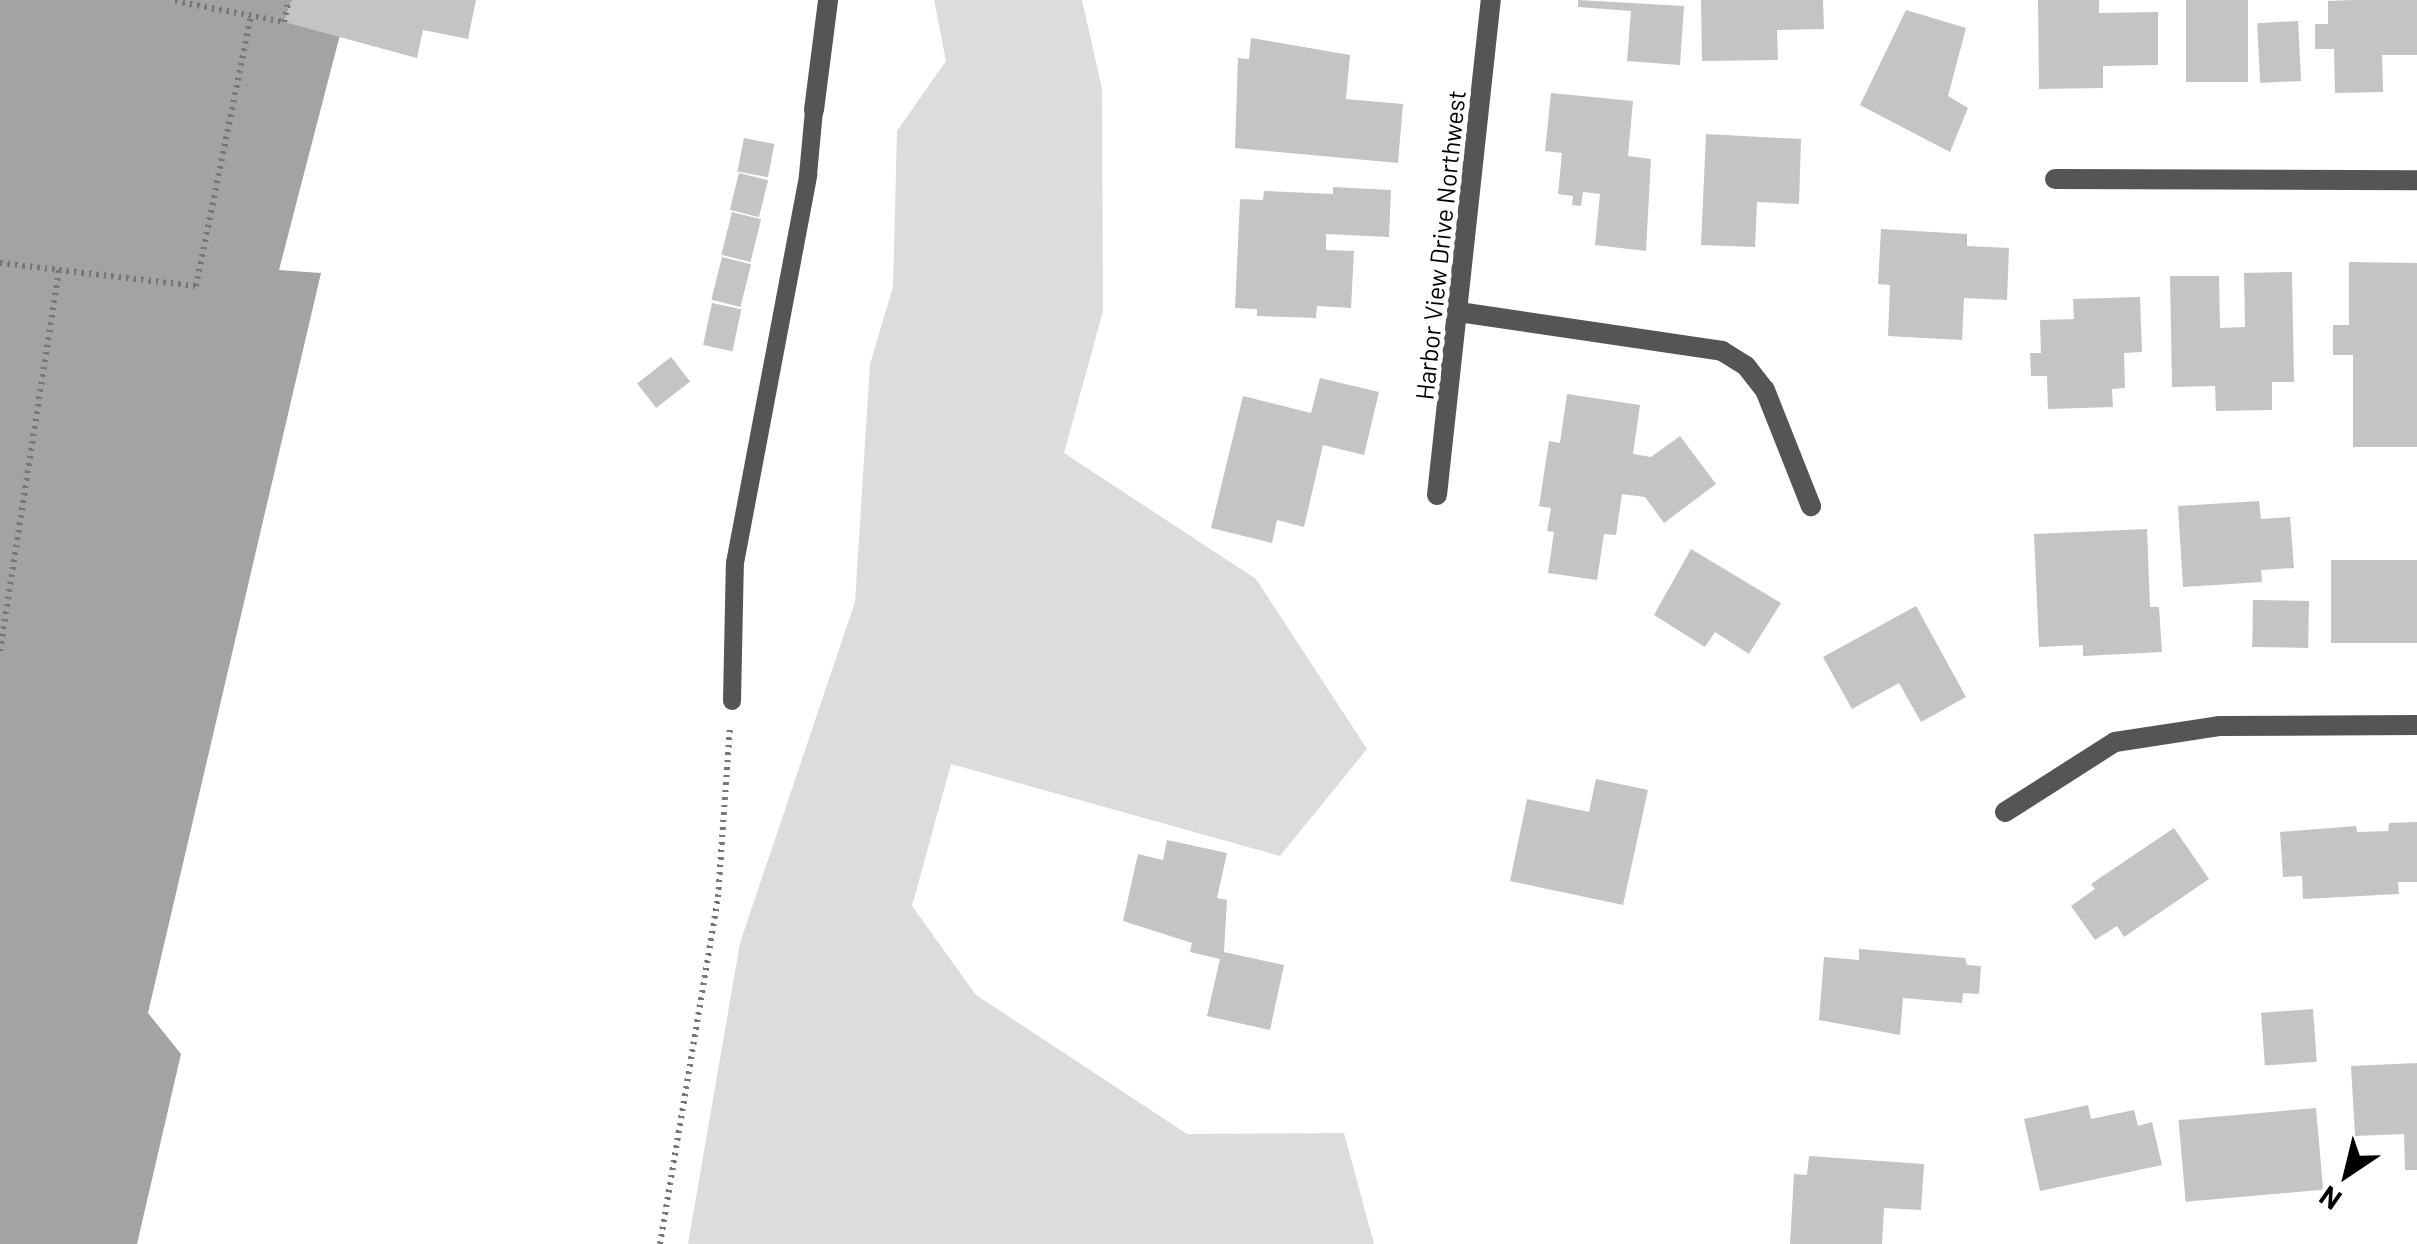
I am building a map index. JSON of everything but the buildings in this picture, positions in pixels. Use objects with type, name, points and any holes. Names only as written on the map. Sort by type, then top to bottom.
[{"type":"street","points":[[814,110],[828,0]]},
{"type":"street","name":"Harbor View Drive Northwest","points":[[1437,495],[1490,0]]},
{"type":"street","points":[[2055,179],[2417,180]]},
{"type":"street","points":[[1458,312],[1722,351],[1764,390],[1811,506]]},
{"type":"street","points":[[2005,812],[2114,742],[2219,726],[2417,726]]},
{"type":"lane","points":[[732,701],[735,564],[814,110]]},
{"type":"path","points":[[176,1],[284,22],[289,0]]},
{"type":"path","points":[[0,263],[196,286],[251,16]]},
{"type":"path","points":[[0,651],[59,270]]},
{"type":"path","points":[[660,1244],[718,897],[732,701]]},
{"type":"shaded area","points":[[0,0],[349,0],[279,270],[321,273],[148,1013],[181,1054],[137,1244],[0,1244]]},
{"type":"shaded area","points":[[934,0],[1082,0],[1102,89],[1103,311],[1064,453],[1256,579],[1367,749],[1280,856],[951,764],[912,906],[976,995],[1187,1134],[1344,1133],[1374,1244],[688,1244],[740,943],[855,602],[870,364],[893,287],[897,131],[946,61]]}]
